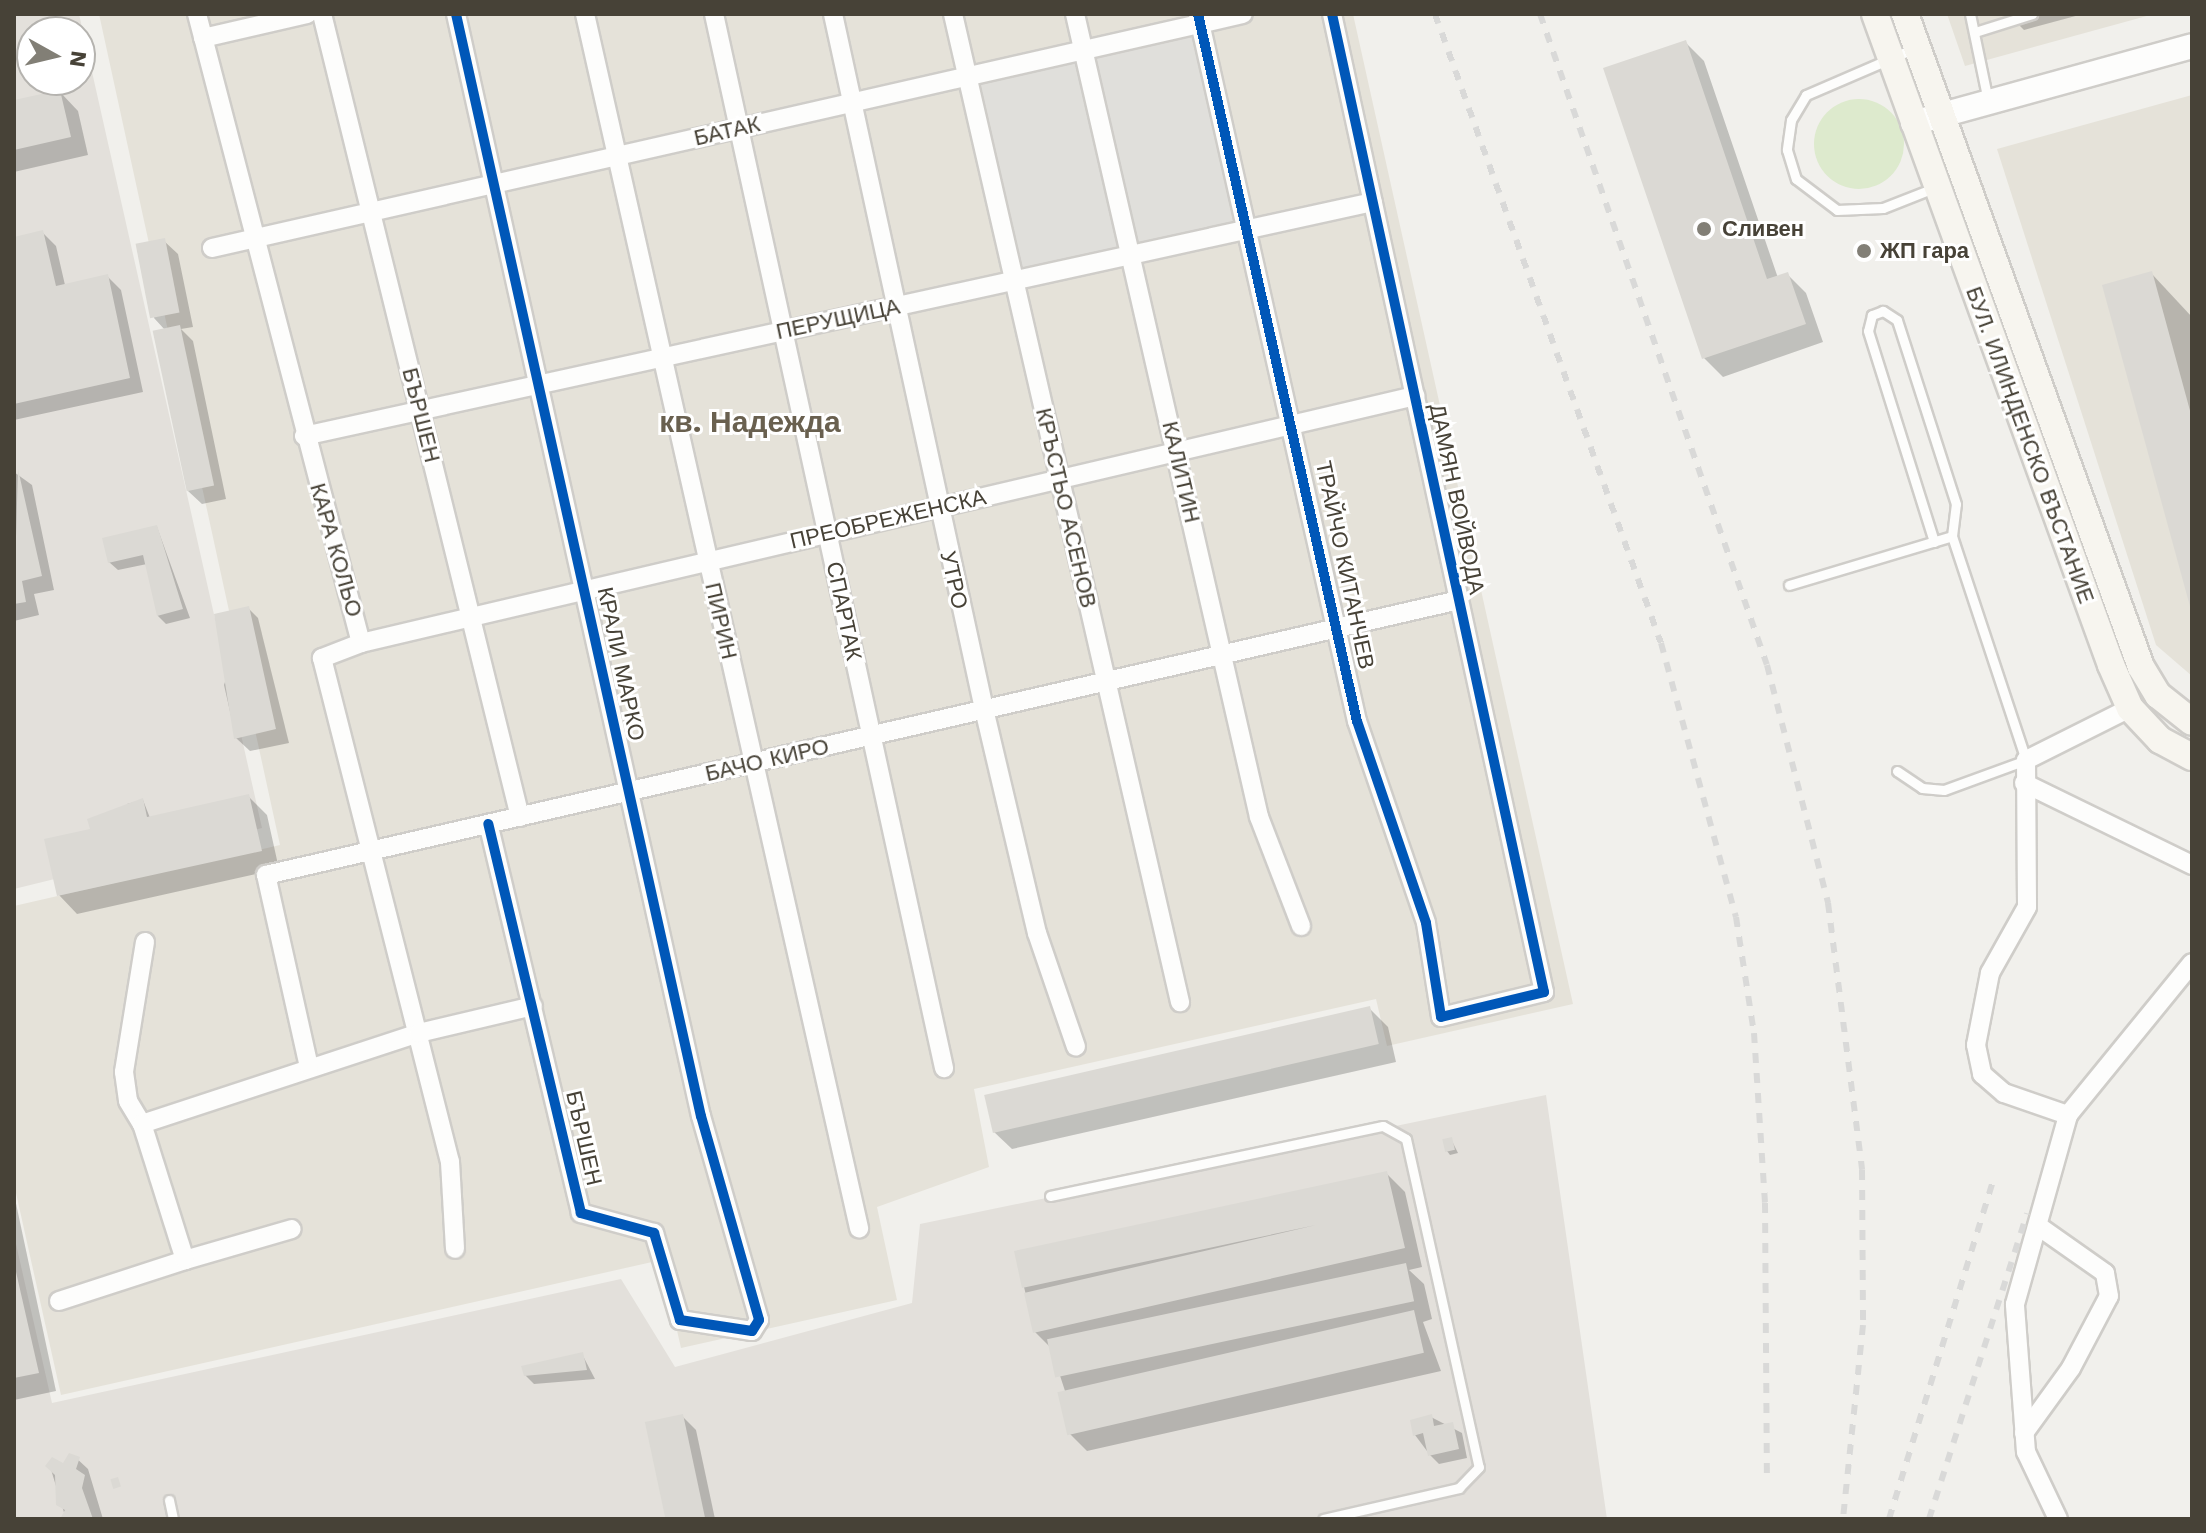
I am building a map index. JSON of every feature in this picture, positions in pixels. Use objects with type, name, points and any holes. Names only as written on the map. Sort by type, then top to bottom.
[{"type":"main road","name":"БУЛ. ИЛИНДЕНСКО ВЪСТАНИЕ","points":[[1875,14],[1936,187],[2130,708],[2160,740],[2192,757]]},
{"type":"main road","name":"БУЛ. ИЛИНДЕНСКО ВЪСТАНИЕ","points":[[1905,14],[2141,667],[2158,695],[2192,722]]},
{"type":"street","name":"КАРА КОЛЬО","points":[[197,14],[304,436],[361,643],[322,658],[375,850],[450,1162],[455,1249]]},
{"type":"street","points":[[203,38],[307,14]]},
{"type":"street","name":"БЪРШЕН","points":[[322,14],[520,817]]},
{"type":"street","name":"КРАЛИ МАРКО","points":[[456,14],[701,1116],[759,1320]]},
{"type":"street","name":"ПИРИН","points":[[585,14],[859,1228]]},
{"type":"street","name":"СПАРТАК","points":[[714,14],[944,1068]]},
{"type":"street","name":"УТРО","points":[[833,14],[984,709],[1037,933],[1076,1047]]},
{"type":"street","name":"КРЪСТЬО АСЕНОВ","points":[[953,14],[1180,1002]]},
{"type":"street","name":"КАЛИТИН","points":[[1075,14],[1259,817],[1301,926]]},
{"type":"street","name":"БАТАК","points":[[212,248],[1082,50],[1199,19],[1243,14]]},
{"type":"street","name":"ДАМЯН ВОЙВОДА","points":[[1332,14],[1544,992]]},
{"type":"street","name":"ТРАЙЧО КИТАНЧЕВ","points":[[1199,19],[1296,424],[1357,721],[1426,923],[1441,1017],[1544,992]]},
{"type":"street","points":[[1913,123],[2192,46]]},
{"type":"street","name":"ПЕРУЩИЦА","points":[[304,436],[1373,202]]},
{"type":"street","name":"ПРЕОБРЕЖЕНСКА","points":[[361,643],[1415,396]]},
{"type":"street","name":"БАЧО КИРО","points":[[309,1067],[266,875],[1459,600]]},
{"type":"street","points":[[2068,1115],[2004,1093],[1982,1074],[1976,1045],[1990,973],[2027,907],[2026,760],[2130,708]]},
{"type":"street","points":[[2024,783],[2192,865]]},
{"type":"street","name":"БЪРШЕН","points":[[488,824],[581,1213],[654,1233],[680,1320],[690,1326],[752,1331],[759,1320]]},
{"type":"street","points":[[145,942],[124,1072],[128,1101],[142,1124],[185,1260]]},
{"type":"street","points":[[2058,1519],[2024,1433],[2015,1304],[2041,1228],[2068,1115],[2192,963]]},
{"type":"street","points":[[142,1124],[419,1033],[533,1006]]},
{"type":"street","points":[[2024,1433],[2071,1368],[2109,1296],[2105,1273],[2041,1228]]},
{"type":"street","points":[[59,1301],[292,1229]]},
{"type":"lane","points":[[1970,14],[1988,101]]},
{"type":"lane","points":[[1975,32],[2032,14]]},
{"type":"lane","points":[[1915,48],[1806,95],[1791,120],[1787,150],[1796,179],[1811,197],[1856,213],[1964,178]]},
{"type":"lane","points":[[1897,771],[1922,788],[1944,790],[2026,760],[1952,536],[1956,504],[1897,320],[1883,311],[1872,315],[1868,331],[1934,542]]},
{"type":"lane","points":[[1789,585],[1952,536]]},
{"type":"lane","points":[[1050,1196],[1383,1126],[1406,1139],[1479,1467],[1459,1488],[1323,1519]]},
{"type":"lane","points":[[169,1500],[173,1519]]},
{"type":"shaded area","points":[[14,14],[79,14],[16,16],[16,96],[96,96],[96,90],[262,828],[14,889]]},
{"type":"shaded area","points":[[99,14],[1353,14],[1573,1004],[1387,1046],[1376,999],[974,1089],[989,1167],[877,1207],[897,1300],[681,1348],[661,1260],[61,1395],[14,1184],[14,906],[280,845]]},
{"type":"shaded area","points":[[1947,14],[2154,14],[1965,66]]},
{"type":"shaded area","points":[[1200,24],[1251,228],[1019,286],[968,82]]},
{"type":"shaded area","points":[[2192,95],[2192,676],[2156,645],[1997,149]]},
{"type":"shaded area","points":[[1546,1095],[1607,1519],[14,1519],[14,1235],[52,1403],[621,1279],[675,1367],[912,1303],[920,1224]]},
{"type":"green space","points":[[1859,99],[1876,103],[1891,112],[1900,127],[1904,144],[1900,161],[1891,176],[1876,185],[1859,189],[1842,185],[1827,176],[1818,161],[1814,144],[1818,127],[1827,112],[1842,103]]},
{"type":"building","name":"Сливен","points":[[1686,40],[1767,279],[1788,272],[1806,324],[1702,359],[1603,68]]},
{"type":"building","points":[[32,96],[61,96],[71,137],[14,150],[14,100]]},
{"type":"building","points":[[43,230],[56,286],[108,274],[130,378],[14,404],[14,237]]},
{"type":"building","points":[[165,238],[180,313],[150,318],[136,244]]},
{"type":"building","points":[[2152,271],[2192,418],[2191,610],[2102,285]]},
{"type":"building","points":[[180,325],[214,485],[187,491],[153,331]]},
{"type":"building","points":[[18,469],[42,576],[22,581],[26,602],[14,604]]},
{"type":"building","points":[[157,525],[183,609],[157,616],[143,555],[108,563],[102,538]]},
{"type":"building","points":[[249,606],[276,729],[234,739],[214,614]]},
{"type":"building","points":[[249,794],[262,851],[57,896],[44,839],[90,829],[87,819],[143,798],[147,817]]},
{"type":"building","points":[[1370,1006],[1379,1044],[993,1133],[984,1095]]},
{"type":"building","points":[[1452,1137],[1455,1150],[1445,1152],[1442,1139]]},
{"type":"building","points":[[1387,1171],[1405,1248],[1033,1333],[1024,1293],[1316,1225],[1022,1288],[1014,1251]]},
{"type":"building","points":[[14,1263],[39,1373],[14,1378]]},
{"type":"building","points":[[1406,1263],[1414,1301],[1055,1377],[1047,1339]]},
{"type":"building","points":[[1414,1310],[1424,1353],[1067,1435],[1057,1392]]},
{"type":"building","points":[[583,1352],[587,1370],[524,1376],[521,1366]]},
{"type":"building","points":[[683,1414],[705,1519],[665,1519],[645,1422]]},
{"type":"building","points":[[1432,1414],[1434,1426],[1453,1422],[1459,1449],[1428,1456],[1423,1433],[1413,1436],[1410,1420]]},
{"type":"building","points":[[69,1453],[80,1457],[76,1469],[85,1475],[82,1488],[93,1519],[60,1519],[65,1510],[56,1505],[55,1475],[45,1466],[52,1457],[63,1463]]},
{"type":"building","points":[[118,1477],[121,1487],[113,1489],[110,1479]]},
{"type":"railway","points":[[1435,14],[1661,643],[1736,917],[1754,1033],[1765,1203],[1767,1475]]},
{"type":"railway","points":[[1540,14],[1767,665],[1828,903],[1862,1170],[1863,1325],[1843,1519]]},
{"type":"railway","points":[[1889,1519],[1994,1177]]},
{"type":"railway","points":[[1929,1519],[2027,1213]]},
{"type":"cycle path","points":[[456,14],[701,1116],[759,1320],[752,1331],[680,1320],[654,1233],[581,1213],[488,824]]},
{"type":"cycle path","points":[[1198,14],[1357,721],[1426,923],[1441,1017],[1544,992],[1332,14]]},
{"type":"place","name":"Сливен","points":[[1704,229]]},
{"type":"place","name":"ЖП гара","points":[[1864,251]]},
{"type":"district","name":"кв. Надежда","points":[[750,422]]}]
